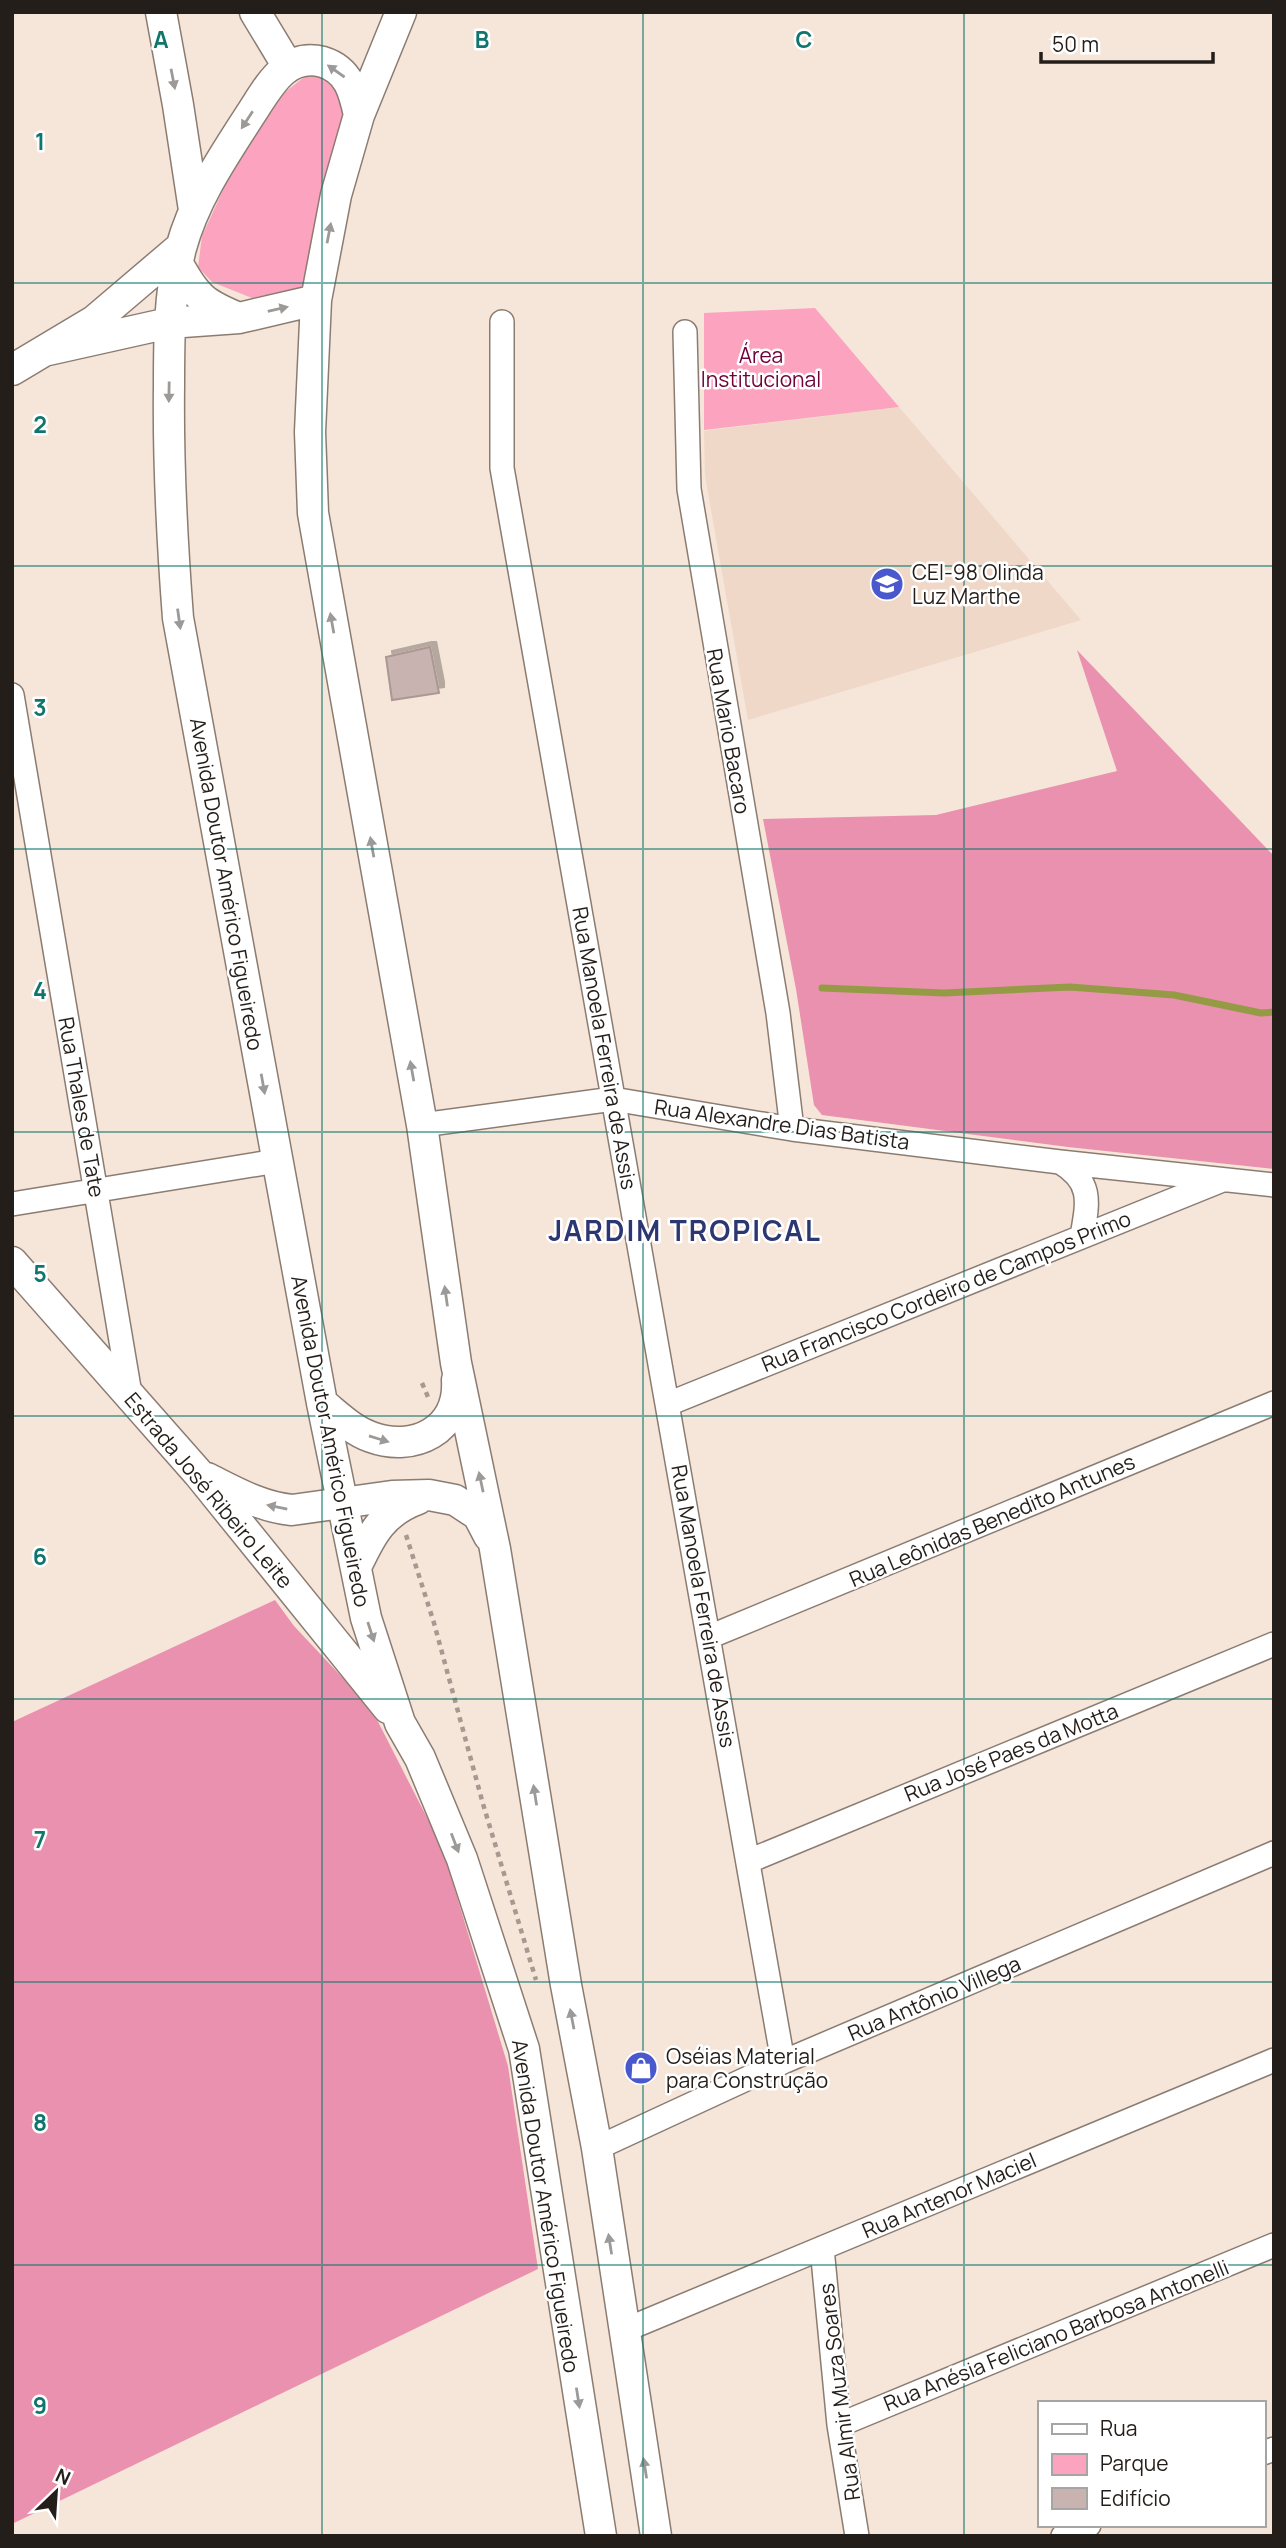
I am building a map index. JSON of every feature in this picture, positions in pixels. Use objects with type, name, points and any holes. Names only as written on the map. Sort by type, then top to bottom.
[{"type":"main road","name":"Avenida Doutor Américo Figueiredo","points":[[160,12],[194,210]]},
{"type":"main road","points":[[255,12],[287,65],[306,60],[325,62],[344,74],[353,86],[359,115]]},
{"type":"main road","points":[[401,12],[359,115],[336,195],[316,300],[310,432],[313,513],[422,1125],[456,1363],[495,1549],[566,1985],[597,2148],[656,2536]]},
{"type":"main road","name":"Avenida Doutor Américo Figueiredo","points":[[287,65],[275,78],[238,133],[194,210],[179,255],[169,323],[170,503],[178,618],[322,1403],[345,1504],[366,1618],[400,1723],[425,1769],[462,1859],[524,2049],[601,2536]]},
{"type":"main road","points":[[12,370],[48,350],[179,255],[197,295],[212,307],[239,318]]},
{"type":"main road","points":[[48,350],[169,323],[239,318],[316,300]]},
{"type":"main road","name":"Estrada José Ribeiro Leite","points":[[12,1262],[198,1473],[400,1723]]},
{"type":"main road","points":[[322,1403],[352,1428],[371,1437],[392,1443],[424,1439],[443,1425],[450,1410],[457,1390],[456,1363]]},
{"type":"main road","points":[[198,1473],[253,1501],[276,1509],[292,1510],[392,1496],[429,1496],[454,1500],[478,1515],[495,1549]]},
{"type":"main road","points":[[357,1566],[381,1521],[402,1505],[429,1496]]},
{"type":"street","name":"Rua Manoela Ferreira de Assis","points":[[502,322],[502,468],[783,2062]]},
{"type":"street","name":"Rua Mario Bacaro","points":[[685,332],[689,489],[778,1013],[792,1129]]},
{"type":"street","name":"Rua Thales de Tate","points":[[12,695],[130,1394]]},
{"type":"street","name":"Rua Alexandre Dias Batista","points":[[422,1125],[613,1098],[792,1129],[1274,1185]]},
{"type":"street","points":[[12,1204],[277,1161]]},
{"type":"street","points":[[1060,1162],[1076,1172],[1085,1188],[1087,1206],[1082,1236]]},
{"type":"street","name":"Rua Francisco Cordeiro de Campos Primo","points":[[668,1405],[1224,1179]]},
{"type":"street","name":"Rua Leônidas Benedito Antunes","points":[[709,1637],[1274,1403]]},
{"type":"street","name":"Rua José Paes da Motta","points":[[749,1861],[1274,1644]]},
{"type":"street","name":"Rua Antônio Villega","points":[[597,2148],[783,2062],[1274,1853]]},
{"type":"street","name":"Rua Antenor Maciel","points":[[625,2330],[1274,2060]]},
{"type":"street","name":"Rua Anésia Feliciano Barbosa Antonelli","points":[[839,2424],[1274,2245]]},
{"type":"street","name":"Rua Almir Muza Soares","points":[[822,2248],[839,2424],[857,2536]]},
{"type":"street","points":[[1063,2536],[1084,2527]]},
{"type":"shaded area","name":"CEI-98 Olinda Luz Marthe","points":[[899,407],[1081,620],[748,720],[705,476],[704,431]]},
{"type":"shaded area","points":[[1077,650],[1274,856],[1274,1169],[1068,1147],[822,1115],[814,1105],[796,989],[763,819],[936,815],[1117,771]]},
{"type":"shaded area","points":[[275,1600],[294,1626],[371,1708],[442,1847],[508,2066],[538,2269],[12,2524],[12,1722]]},
{"type":"green space","points":[[313,70],[343,82],[344,120],[320,194],[308,278],[300,288],[252,298],[212,282],[198,267],[202,236],[240,153],[284,93]]},
{"type":"green space","name":"Área Institucional","points":[[815,308],[899,407],[704,430],[704,313]]},
{"type":"building","points":[[430,647],[439,693],[392,700],[386,657]]},
{"type":"waterway","points":[[822,988],[944,993],[1070,987],[1174,995],[1261,1013],[1274,1012]]},
{"type":"place","name":"CEI-98 Olinda Luz Marthe","points":[[887,584]]},
{"type":"place","name":"Oséias Material para Construção","points":[[641,2068]]},
{"type":"district","name":"JARDIM TROPICAL","points":[[685,1230]]}]
